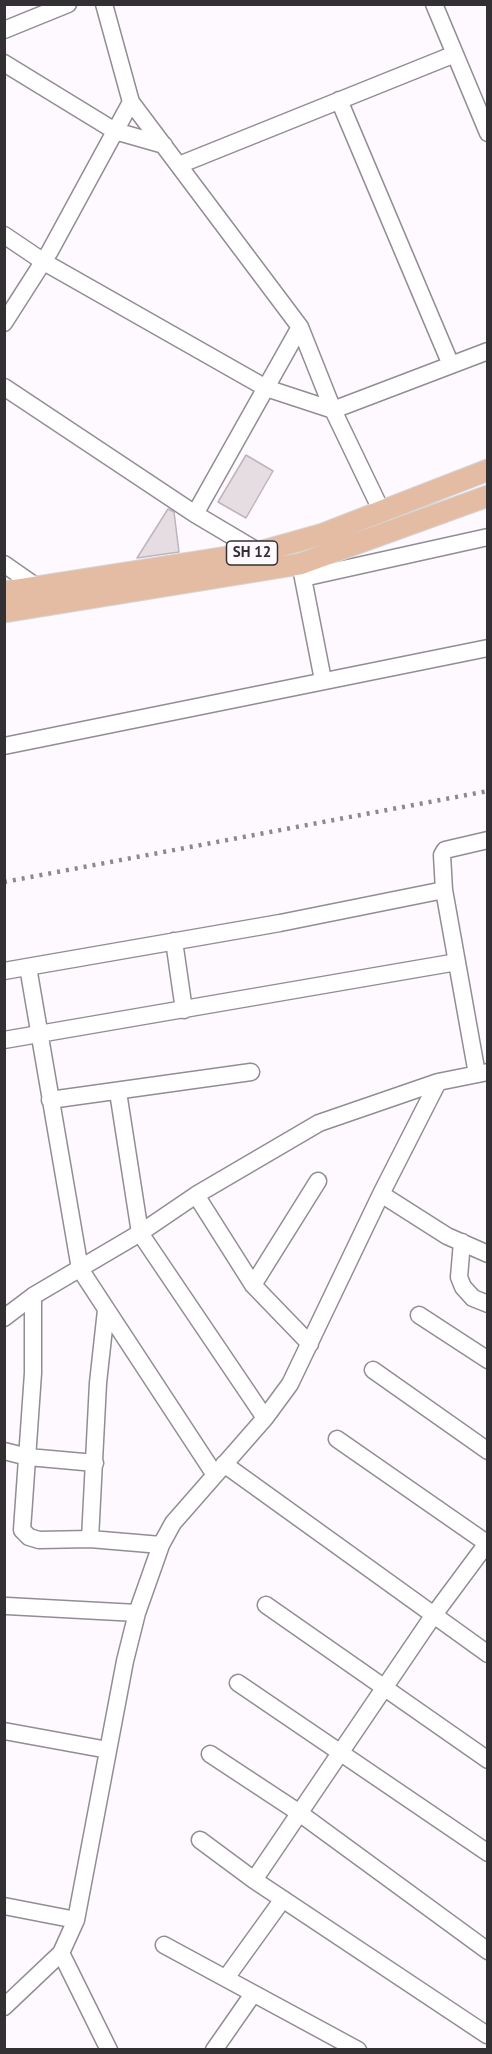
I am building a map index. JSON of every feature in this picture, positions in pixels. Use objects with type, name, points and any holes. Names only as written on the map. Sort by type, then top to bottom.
[{"type":"main road","name":"SH 12","points":[[4,592],[259,552],[323,534],[488,470]]},
{"type":"main road","name":"SH 12","points":[[4,612],[301,571],[488,496]]},
{"type":"street","points":[[4,30],[68,4]]},
{"type":"street","points":[[104,4],[131,102],[300,327],[333,410],[382,512]]},
{"type":"street","points":[[434,4],[488,133]]},
{"type":"street","points":[[179,165],[454,54]]},
{"type":"street","points":[[4,63],[116,131],[164,146]]},
{"type":"street","points":[[339,100],[451,364]]},
{"type":"street","points":[[4,323],[44,261],[131,102]]},
{"type":"street","points":[[4,235],[44,261],[266,388],[333,410],[488,351]]},
{"type":"street","points":[[195,514],[300,327]]},
{"type":"street","points":[[4,387],[195,514],[259,552]]},
{"type":"street","points":[[323,680],[301,571],[488,537]]},
{"type":"street","points":[[4,564],[37,587]]},
{"type":"street","points":[[4,746],[488,648]]},
{"type":"street","points":[[4,1318],[33,1296],[140,1233],[196,1195],[319,1123],[438,1082],[482,1073],[457,962],[444,890],[442,855],[445,850],[488,840]]},
{"type":"street","points":[[4,971],[444,890]]},
{"type":"street","points":[[174,941],[184,1010]]},
{"type":"street","points":[[4,1040],[39,1032],[184,1010],[457,962]]},
{"type":"street","points":[[28,967],[80,1269],[106,1310],[220,1469],[249,1480],[488,1654]]},
{"type":"street","points":[[50,1101],[251,1072]]},
{"type":"street","points":[[4,2007],[61,1953],[76,1920],[137,1613],[161,1545],[173,1523],[265,1418],[290,1384],[381,1194],[438,1082]]},
{"type":"street","points":[[118,1092],[140,1233],[265,1418]]},
{"type":"street","points":[[253,1285],[318,1181]]},
{"type":"street","points":[[381,1194],[448,1236],[488,1254]]},
{"type":"street","points":[[196,1195],[253,1285],[310,1344]]},
{"type":"street","points":[[448,1236],[463,1287],[473,1298],[488,1304]]},
{"type":"street","points":[[33,1296],[33,1373],[22,1530],[29,1537],[39,1540],[90,1539],[161,1545]]},
{"type":"street","points":[[90,1539],[98,1383],[106,1310]]},
{"type":"street","points":[[419,1315],[488,1360]]},
{"type":"street","points":[[373,1370],[488,1451]]},
{"type":"street","points":[[254,1880],[433,1616],[487,1543],[337,1439]]},
{"type":"street","points":[[4,1451],[28,1457],[95,1462]]},
{"type":"street","points":[[266,1605],[488,1760]]},
{"type":"street","points":[[7,1606],[137,1613]]},
{"type":"street","points":[[238,1683],[488,1853]]},
{"type":"street","points":[[4,1731],[108,1750]]},
{"type":"street","points":[[210,1754],[298,1812],[488,1951]]},
{"type":"street","points":[[200,1840],[254,1880],[487,2035],[481,2049]]},
{"type":"street","points":[[226,1978],[283,1899]]},
{"type":"street","points":[[4,1906],[76,1920]]},
{"type":"street","points":[[164,1945],[358,2049]]},
{"type":"street","points":[[61,1953],[109,2049]]},
{"type":"street","points":[[214,2049],[253,1994]]},
{"type":"building","points":[[246,455],[273,471],[246,518],[218,502]]},
{"type":"building","points":[[168,509],[174,512],[179,552],[137,558]]},
{"type":"railway","points":[[4,882],[488,791]]}]
